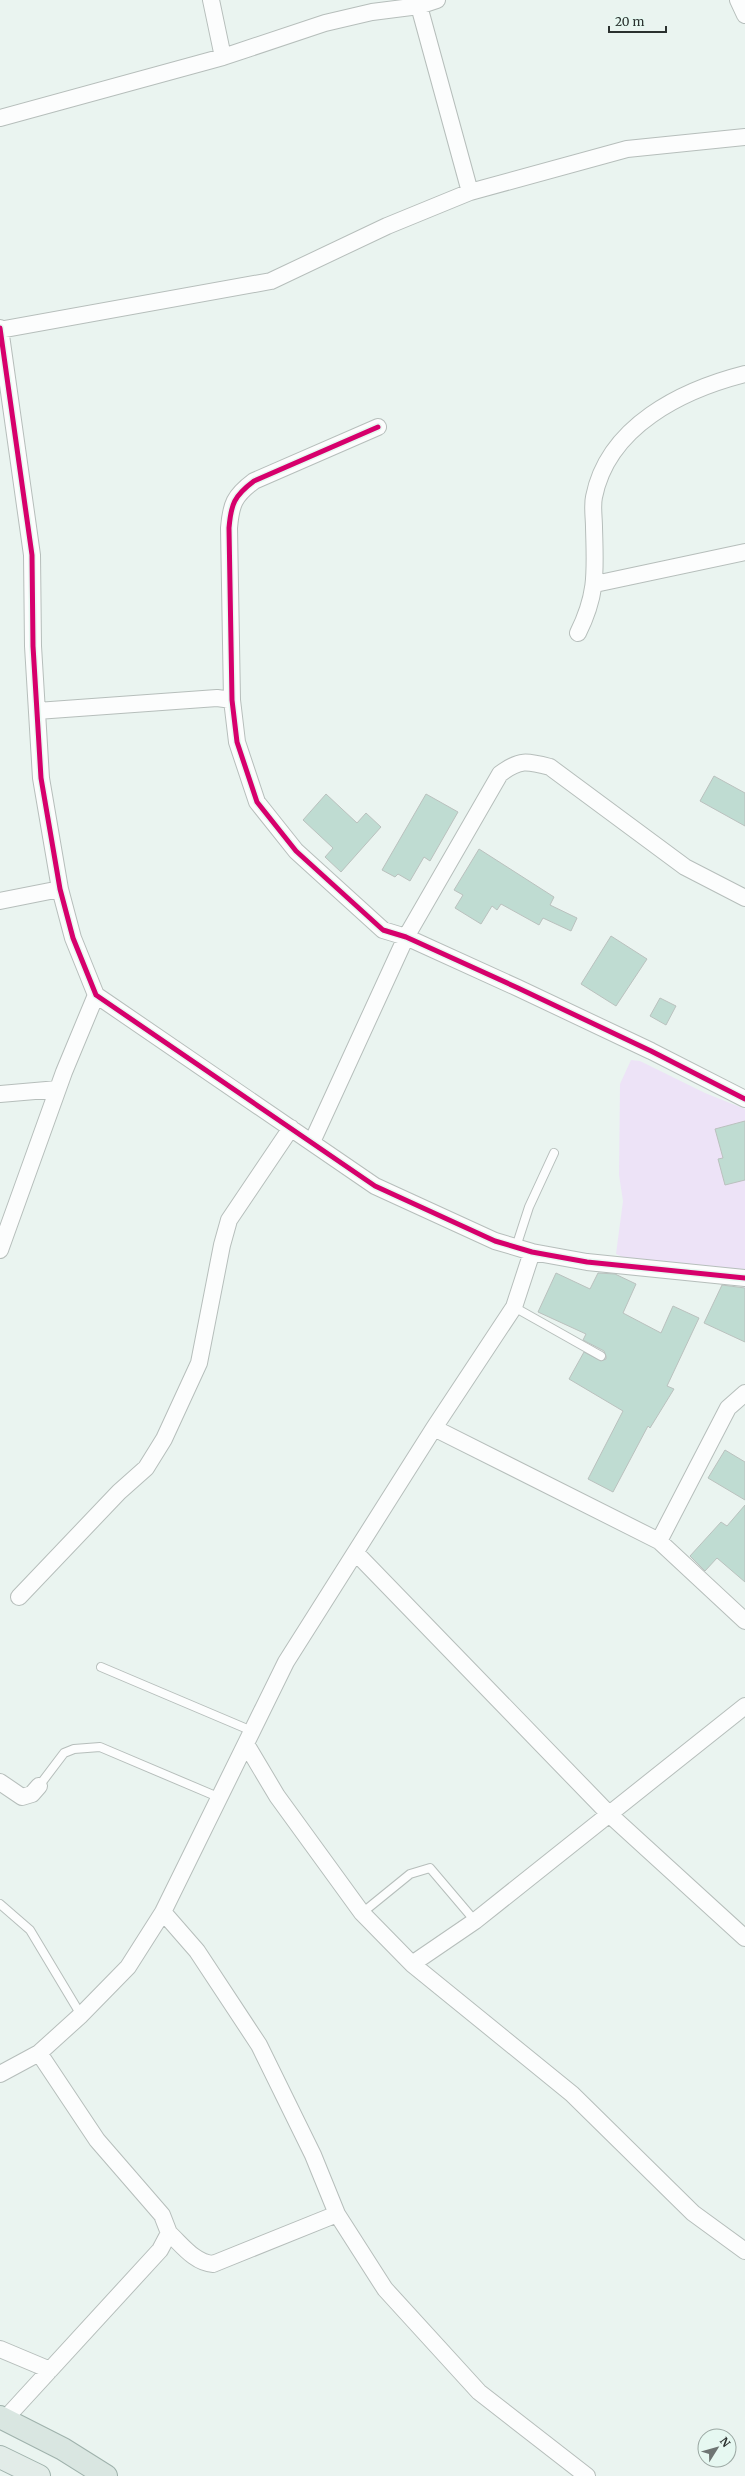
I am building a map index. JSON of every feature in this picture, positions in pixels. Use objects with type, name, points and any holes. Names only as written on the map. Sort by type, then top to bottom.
[{"type":"highway","points":[[2,2418],[63,2449],[106,2476]]},
{"type":"main road","points":[[0,2457],[39,2476]]},
{"type":"street","points":[[211,0],[223,57]]},
{"type":"street","points":[[0,118],[223,57],[325,24],[372,12],[419,6],[437,0]]},
{"type":"street","points":[[738,0],[745,15]]},
{"type":"street","points":[[419,6],[470,192]]},
{"type":"street","points":[[745,137],[627,149],[470,192],[387,226],[271,281],[0,329],[5,396],[32,555],[37,711],[41,778],[60,889],[73,938],[96,994],[375,1186],[495,1241],[532,1252],[641,1270],[745,1278]]},
{"type":"street","points":[[578,633],[590,610],[595,584],[594,497],[606,464],[636,425],[658,408],[726,378],[745,374]]},
{"type":"street","points":[[378,427],[254,482],[240,492],[231,506],[229,528],[232,700],[237,742],[257,802],[296,851],[383,930],[406,937],[637,1044],[745,1100]]},
{"type":"street","points":[[595,584],[745,552]]},
{"type":"street","points":[[37,711],[217,698],[232,700]]},
{"type":"street","points":[[312,1142],[406,937],[500,774],[512,764],[527,761],[550,767],[685,867],[745,898]]},
{"type":"street","points":[[0,901],[60,889]]},
{"type":"street","points":[[0,1250],[58,1089],[96,994]]},
{"type":"street","points":[[0,1094],[58,1089]]},
{"type":"street","points":[[19,1597],[119,1492],[146,1468],[164,1439],[199,1363],[222,1244],[229,1220],[291,1128]]},
{"type":"street","points":[[0,2074],[39,2053],[81,2015],[128,1966],[163,1912],[218,1797],[286,1662],[434,1428],[514,1307],[532,1252]]},
{"type":"street","points":[[659,1540],[728,1408],[745,1393]]},
{"type":"street","points":[[434,1428],[659,1540],[745,1621]]},
{"type":"street","points":[[356,1553],[609,1814],[745,1938]]},
{"type":"street","points":[[412,1964],[475,1921],[745,1706]]},
{"type":"street","points":[[249,1737],[277,1796],[362,1913],[412,1964],[572,2094],[693,2212],[745,2251]]},
{"type":"street","points":[[0,1782],[22,1796],[32,1794],[39,1786]]},
{"type":"street","points":[[163,1912],[197,1951],[259,2045],[313,2156],[337,2214],[385,2289],[479,2392],[587,2476]]},
{"type":"street","points":[[39,2053],[97,2140],[162,2215],[169,2234],[197,2259],[204,2263],[213,2264],[337,2214]]},
{"type":"street","points":[[2,2418],[50,2370],[160,2250],[169,2234]]},
{"type":"street","points":[[0,2349],[50,2370]]},
{"type":"lane","points":[[516,1247],[528,1207],[554,1153]]},
{"type":"lane","points":[[514,1307],[601,1356]]},
{"type":"lane","points":[[101,1667],[249,1737]]},
{"type":"lane","points":[[39,1786],[64,1753],[74,1749],[100,1748],[218,1797]]},
{"type":"lane","points":[[362,1913],[410,1874],[430,1868],[475,1921]]},
{"type":"lane","points":[[0,1904],[30,1930],[81,2015]]},
{"type":"shaded area","points":[[631,1060],[640,1061],[705,1093],[745,1109],[745,1272],[641,1265],[616,1254],[623,1201],[619,1175],[620,1084]]},
{"type":"building","points":[[714,776],[745,793],[745,826],[700,801]]},
{"type":"building","points":[[326,794],[357,823],[366,813],[381,827],[341,872],[325,857],[333,848],[303,820]]},
{"type":"building","points":[[426,794],[458,812],[430,861],[424,857],[410,881],[398,874],[395,877],[382,870]]},
{"type":"building","points":[[479,849],[554,897],[550,905],[577,918],[571,931],[543,918],[539,925],[501,904],[497,910],[492,906],[481,924],[455,908],[463,895],[454,890]]},
{"type":"building","points":[[611,936],[647,959],[616,1006],[581,984]]},
{"type":"building","points":[[660,998],[676,1006],[666,1025],[650,1016]]},
{"type":"building","points":[[745,1121],[745,1180],[725,1185],[718,1159],[723,1158],[715,1129]]},
{"type":"building","points":[[556,1273],[590,1289],[598,1273],[615,1274],[636,1284],[623,1313],[661,1333],[673,1306],[699,1318],[667,1386],[674,1389],[650,1428],[648,1426],[613,1492],[588,1479],[623,1411],[569,1379],[584,1352],[601,1361],[606,1359],[606,1356],[604,1351],[583,1340],[586,1334],[538,1312]]},
{"type":"building","points":[[722,1285],[745,1288],[745,1342],[704,1323]]},
{"type":"building","points":[[725,1450],[745,1462],[745,1500],[708,1478]]},
{"type":"building","points":[[745,1505],[745,1582],[717,1558],[705,1571],[690,1556],[721,1522],[727,1526]]},
{"type":"cycle path","points":[[0,328],[32,555],[33,646],[41,778],[60,889],[73,938],[96,995],[375,1186],[495,1241],[532,1252],[587,1262],[745,1278]]},
{"type":"cycle path","points":[[378,427],[254,481],[238,496],[231,513],[229,528],[232,700],[237,742],[257,802],[296,851],[383,930],[406,937],[518,988],[651,1051],[745,1099]]}]
